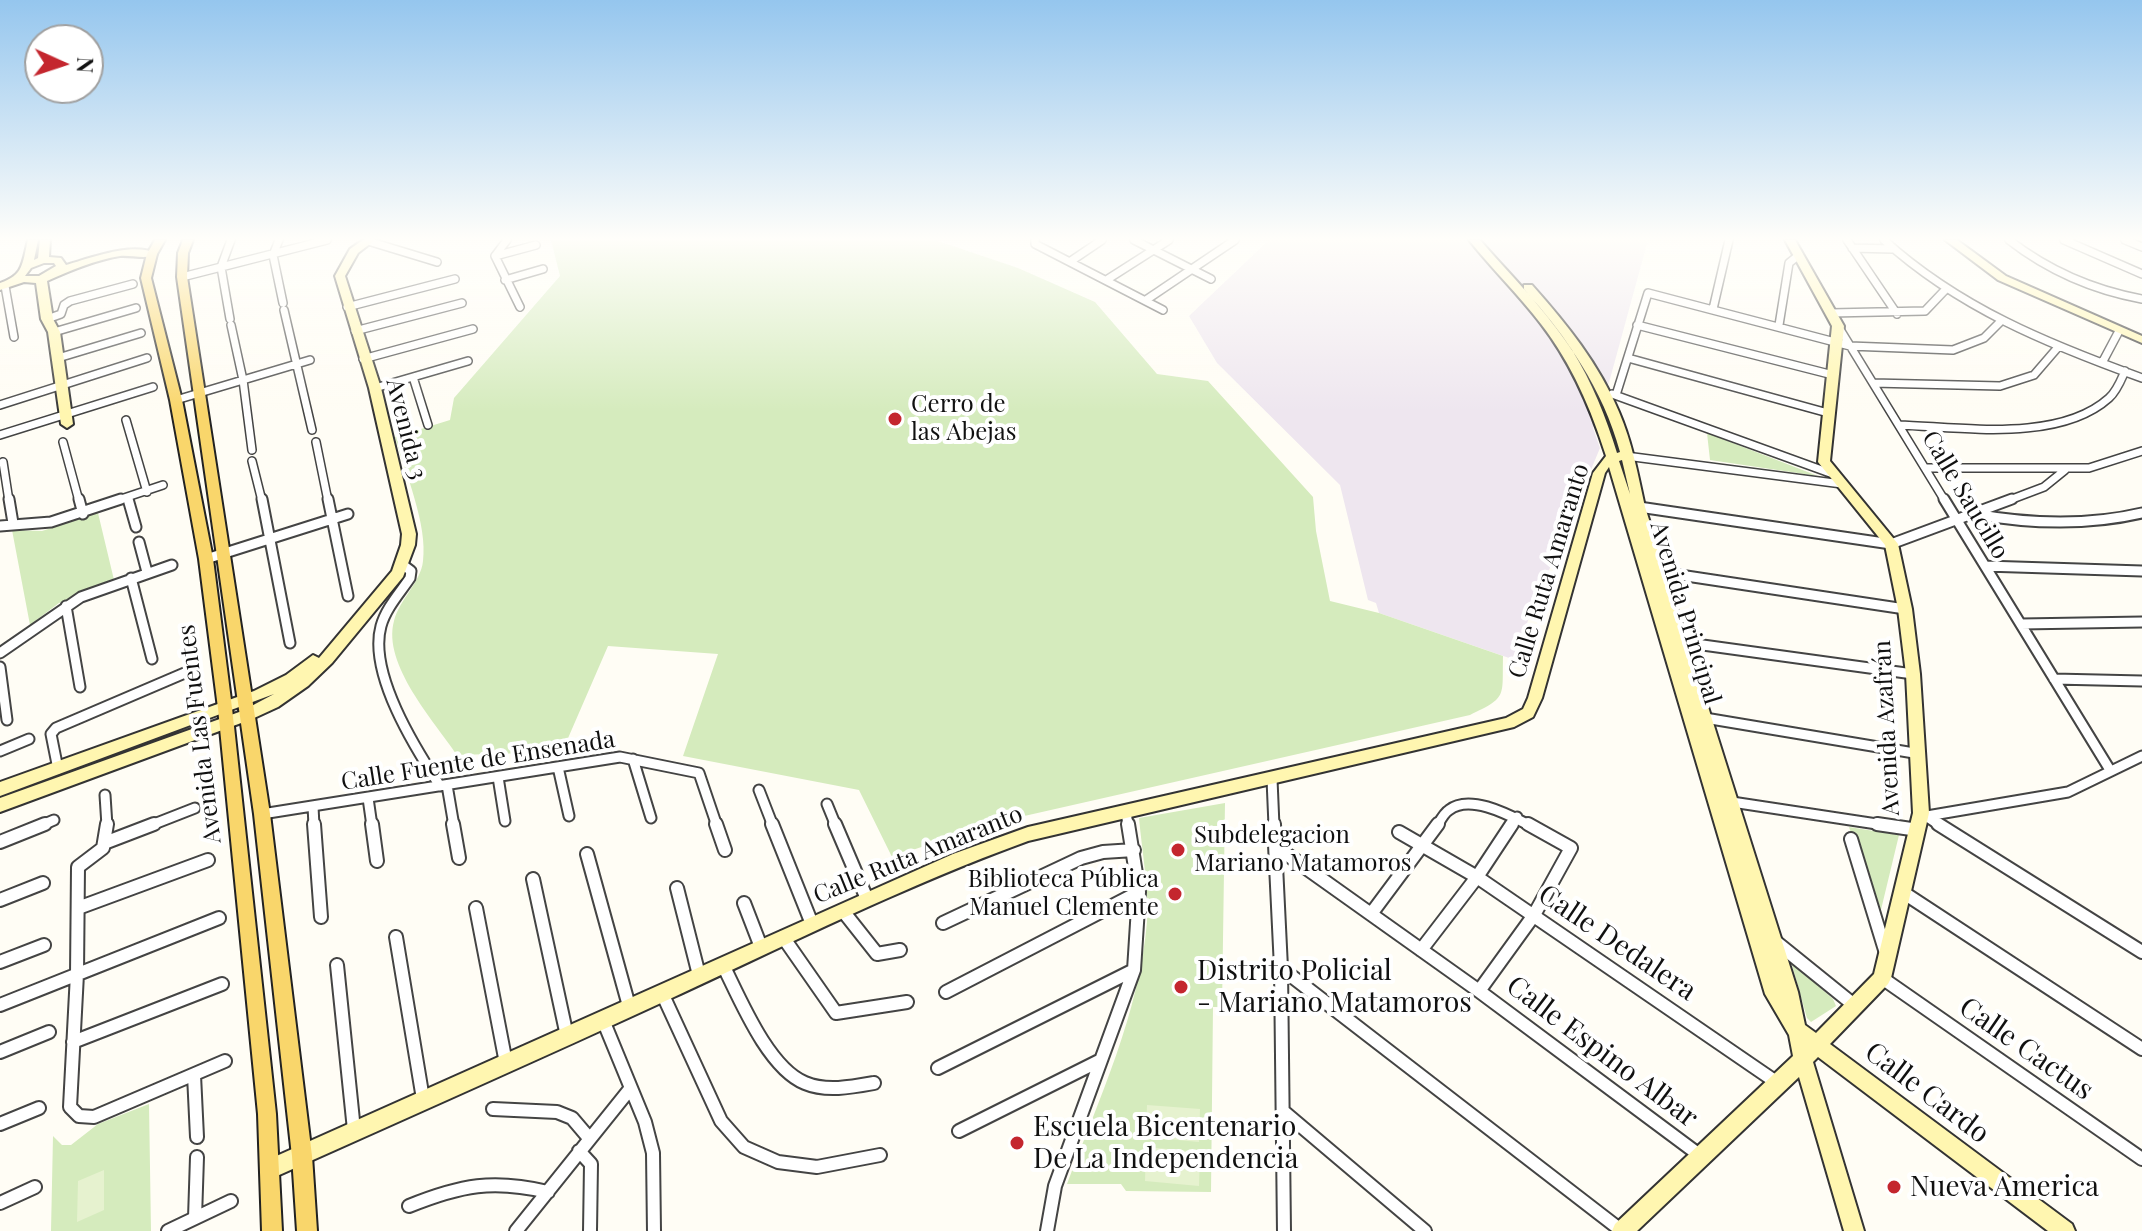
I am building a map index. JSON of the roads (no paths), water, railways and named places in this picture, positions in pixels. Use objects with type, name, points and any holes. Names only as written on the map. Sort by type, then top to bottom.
[{"type":"main road","name":"Avenida Las Fuentes","points":[[151,297],[176,400],[206,559],[226,715],[267,1114],[272,1231]]},
{"type":"main road","name":"Avenida Las Fuentes","points":[[185,297],[262,814],[302,1156],[307,1231]]},
{"type":"street","points":[[5,297],[14,337]]},
{"type":"street","points":[[44,297],[47,319],[54,332],[66,420]]},
{"type":"street","points":[[47,319],[63,312],[66,303],[86,297]]},
{"type":"street","points":[[226,297],[243,380],[252,450]]},
{"type":"street","points":[[282,297],[312,430]]},
{"type":"street","name":"Avenida 3","points":[[345,297],[375,388],[409,534],[403,565]]},
{"type":"street","points":[[347,307],[384,297]]},
{"type":"street","points":[[515,297],[520,307]]},
{"type":"street","points":[[1141,297],[1163,310]]},
{"type":"street","points":[[1146,300],[1150,297]]},
{"type":"street","name":"Avenida Principal","points":[[1527,297],[1567,352],[1619,456],[1639,507],[1789,992],[1794,1028]]},
{"type":"street","name":"Avenida Principal","points":[[1535,297],[1559,321],[1582,353],[1622,435],[1619,456],[1770,980],[1794,1028]]},
{"type":"street","points":[[1616,395],[1646,297]]},
{"type":"street","points":[[1666,297],[1850,346],[1953,350],[1984,338],[2001,321]]},
{"type":"street","points":[[1713,309],[1716,297]]},
{"type":"street","points":[[1779,325],[1783,297]]},
{"type":"street","name":"Calle Saucillo","points":[[1823,297],[2110,770]]},
{"type":"street","points":[[1886,297],[1897,314]]},
{"type":"street","points":[[1836,479],[1824,462],[1835,320],[1925,311],[1938,297]]},
{"type":"street","points":[[1958,297],[2001,321],[2142,378]]},
{"type":"street","points":[[2045,297],[2140,339]]},
{"type":"street","points":[[355,331],[462,303]]},
{"type":"street","points":[[54,332],[136,308]]},
{"type":"street","points":[[1637,325],[1833,375]]},
{"type":"street","points":[[363,359],[473,329]]},
{"type":"street","points":[[2102,363],[2119,331]]},
{"type":"street","points":[[58,358],[141,333]]},
{"type":"street","points":[[1873,383],[2000,386],[2034,375],[2059,346]]},
{"type":"street","points":[[0,405],[147,358]]},
{"type":"street","points":[[1628,358],[1828,413]]},
{"type":"street","points":[[176,400],[310,360]]},
{"type":"street","points":[[375,388],[468,361]]},
{"type":"street","points":[[1899,425],[2014,427],[2078,417],[2111,397],[2125,371]]},
{"type":"street","points":[[413,377],[428,425]]},
{"type":"street","points":[[0,435],[66,420],[153,387]]},
{"type":"street","points":[[1603,391],[1836,479]]},
{"type":"street","points":[[126,420],[147,492]]},
{"type":"street","points":[[63,442],[83,514]]},
{"type":"street","points":[[316,442],[348,596]]},
{"type":"street","points":[[1925,468],[2065,470],[2089,468],[2142,451]]},
{"type":"street","points":[[1619,456],[1836,479]]},
{"type":"street","name":"Calle Ruta Amaranto","points":[[270,1169],[953,861],[1028,834],[1509,723],[1528,713],[1535,698],[1599,473],[1605,462],[1619,456]]},
{"type":"street","points":[[252,461],[272,539],[290,643]]},
{"type":"street","points":[[3,462],[13,523]]},
{"type":"street","points":[[1639,507],[1891,544],[1957,521],[1986,506],[2044,487],[2065,470]]},
{"type":"street","name":"Avenida Azafrán","points":[[1836,479],[1891,544],[1905,609],[1913,674],[1924,814],[1882,978]]},
{"type":"street","points":[[0,526],[51,522],[83,514],[163,485]]},
{"type":"street","points":[[128,499],[136,527]]},
{"type":"street","points":[[1974,514],[1998,519],[2081,520],[2142,513]]},
{"type":"street","points":[[206,559],[348,514]]},
{"type":"street","points":[[139,542],[147,572]]},
{"type":"street","points":[[0,653],[32,634],[66,606],[131,578],[172,565]]},
{"type":"street","points":[[0,789],[246,708],[273,703],[338,647],[403,565],[411,571],[410,578],[380,626],[378,651],[385,675],[415,741],[444,786],[459,858]]},
{"type":"street","points":[[1985,566],[2142,571]]},
{"type":"street","points":[[1660,572],[1905,609]]},
{"type":"street","points":[[131,578],[152,659]]},
{"type":"street","points":[[66,606],[80,687]]},
{"type":"street","points":[[2021,624],[2142,622]]},
{"type":"street","points":[[1681,642],[1913,674]]},
{"type":"street","points":[[0,667],[7,720]]},
{"type":"street","points":[[58,769],[53,730],[187,672]]},
{"type":"street","points":[[2054,679],[2142,681]]},
{"type":"street","points":[[0,805],[226,715]]},
{"type":"street","points":[[1705,718],[1920,754]]},
{"type":"street","points":[[0,751],[29,739]]},
{"type":"street","points":[[1924,814],[2068,792],[2142,756]]},
{"type":"street","name":"Calle Fuente de Ensenada","points":[[262,814],[620,757],[699,773],[725,850]]},
{"type":"street","points":[[633,759],[651,818]]},
{"type":"street","points":[[558,767],[569,816]]},
{"type":"street","points":[[498,777],[505,821]]},
{"type":"street","points":[[1272,779],[1278,848],[1284,1231]]},
{"type":"street","points":[[759,790],[812,924]]},
{"type":"street","points":[[105,795],[107,842],[100,853],[86,858],[78,867],[77,974],[70,1107],[79,1116],[94,1117],[225,1061]]},
{"type":"street","points":[[368,798],[377,861]]},
{"type":"street","points":[[1732,802],[1918,830]]},
{"type":"street","points":[[827,804],[867,899]]},
{"type":"street","points":[[1371,914],[1449,809],[1458,804],[1517,817],[1571,848],[1534,915],[1479,991]]},
{"type":"street","points":[[313,806],[321,917]]},
{"type":"street","points":[[107,842],[195,808]]},
{"type":"street","points":[[1047,1231],[1055,1186],[1134,970],[1139,892],[1126,811]]},
{"type":"street","points":[[1924,814],[2142,952]]},
{"type":"street","points":[[1421,950],[1477,877],[1517,817]]},
{"type":"street","points":[[0,842],[54,820]]},
{"type":"street","name":"Calle Dedalera","points":[[1399,832],[1477,877],[1779,1084]]},
{"type":"street","points":[[1851,839],[1888,957]]},
{"type":"street","name":"Calle Espino Albar","points":[[1278,848],[1479,991],[1702,1157]]},
{"type":"street","points":[[943,923],[1081,858],[1103,852],[1134,850]]},
{"type":"street","points":[[587,854],[629,1006]]},
{"type":"street","points":[[78,908],[208,860]]},
{"type":"street","points":[[533,879],[567,1037]]},
{"type":"street","points":[[0,900],[43,883]]},
{"type":"street","points":[[677,888],[699,975]]},
{"type":"street","points":[[946,992],[1139,892]]},
{"type":"street","points":[[1904,893],[2142,1049]]},
{"type":"street","points":[[744,903],[761,947]]},
{"type":"street","points":[[476,908],[506,1063]]},
{"type":"street","points":[[843,911],[877,954],[900,950]]},
{"type":"street","points":[[0,1005],[219,918]]},
{"type":"street","points":[[396,937],[423,1099]]},
{"type":"street","points":[[783,937],[836,1013],[907,1002]]},
{"type":"street","points":[[1773,940],[1854,1005]]},
{"type":"street","points":[[0,962],[44,945]]},
{"type":"street","points":[[337,965],[354,1130]]},
{"type":"street","points":[[723,965],[770,1051],[803,1084],[845,1089],[874,1083]]},
{"type":"street","points":[[1281,968],[1622,1231],[1779,1084],[1882,978]]},
{"type":"street","points":[[938,1068],[1134,970]]},
{"type":"street","name":"Calle Cactus","points":[[1882,978],[2142,1159]]},
{"type":"street","points":[[73,1042],[222,984]]},
{"type":"street","points":[[661,992],[721,1121],[744,1147],[778,1162],[817,1167],[880,1155]]},
{"type":"street","points":[[603,1019],[645,1122],[653,1153],[654,1231]]},
{"type":"street","name":"Calle Cardo","points":[[1794,1028],[1810,1053],[2065,1231]]},
{"type":"street","points":[[0,1052],[49,1032]]},
{"type":"street","points":[[1810,1053],[1853,1230]]},
{"type":"street","points":[[959,1131],[1101,1060]]},
{"type":"street","points":[[194,1075],[197,1137]]},
{"type":"street","points":[[517,1231],[630,1089]]},
{"type":"street","points":[[0,1124],[39,1108]]},
{"type":"street","points":[[493,1109],[557,1112],[572,1118],[589,1138]]},
{"type":"street","points":[[1283,1111],[1425,1231]]},
{"type":"street","points":[[579,1151],[591,1164],[590,1231]]},
{"type":"street","points":[[195,1218],[197,1157]]},
{"type":"street","points":[[409,1206],[472,1183],[519,1184],[548,1192]]},
{"type":"street","points":[[0,1203],[35,1187]]},
{"type":"street","points":[[168,1231],[231,1201]]},
{"type":"place","name":"Cerro de las Abejas","points":[[895,419]]},
{"type":"place","name":"Subdelegacion Mariano Matamoros","points":[[1178,850]]},
{"type":"place","name":"Biblioteca Pública Manuel Clemente","points":[[1175,894]]},
{"type":"place","name":"Distrito Policial - Mariano Matamoros","points":[[1181,987]]},
{"type":"place","name":"Escuela Bicentenario De La Independencia","points":[[1017,1143]]},
{"type":"place","name":"Nueva America","points":[[1894,1187]]}]
